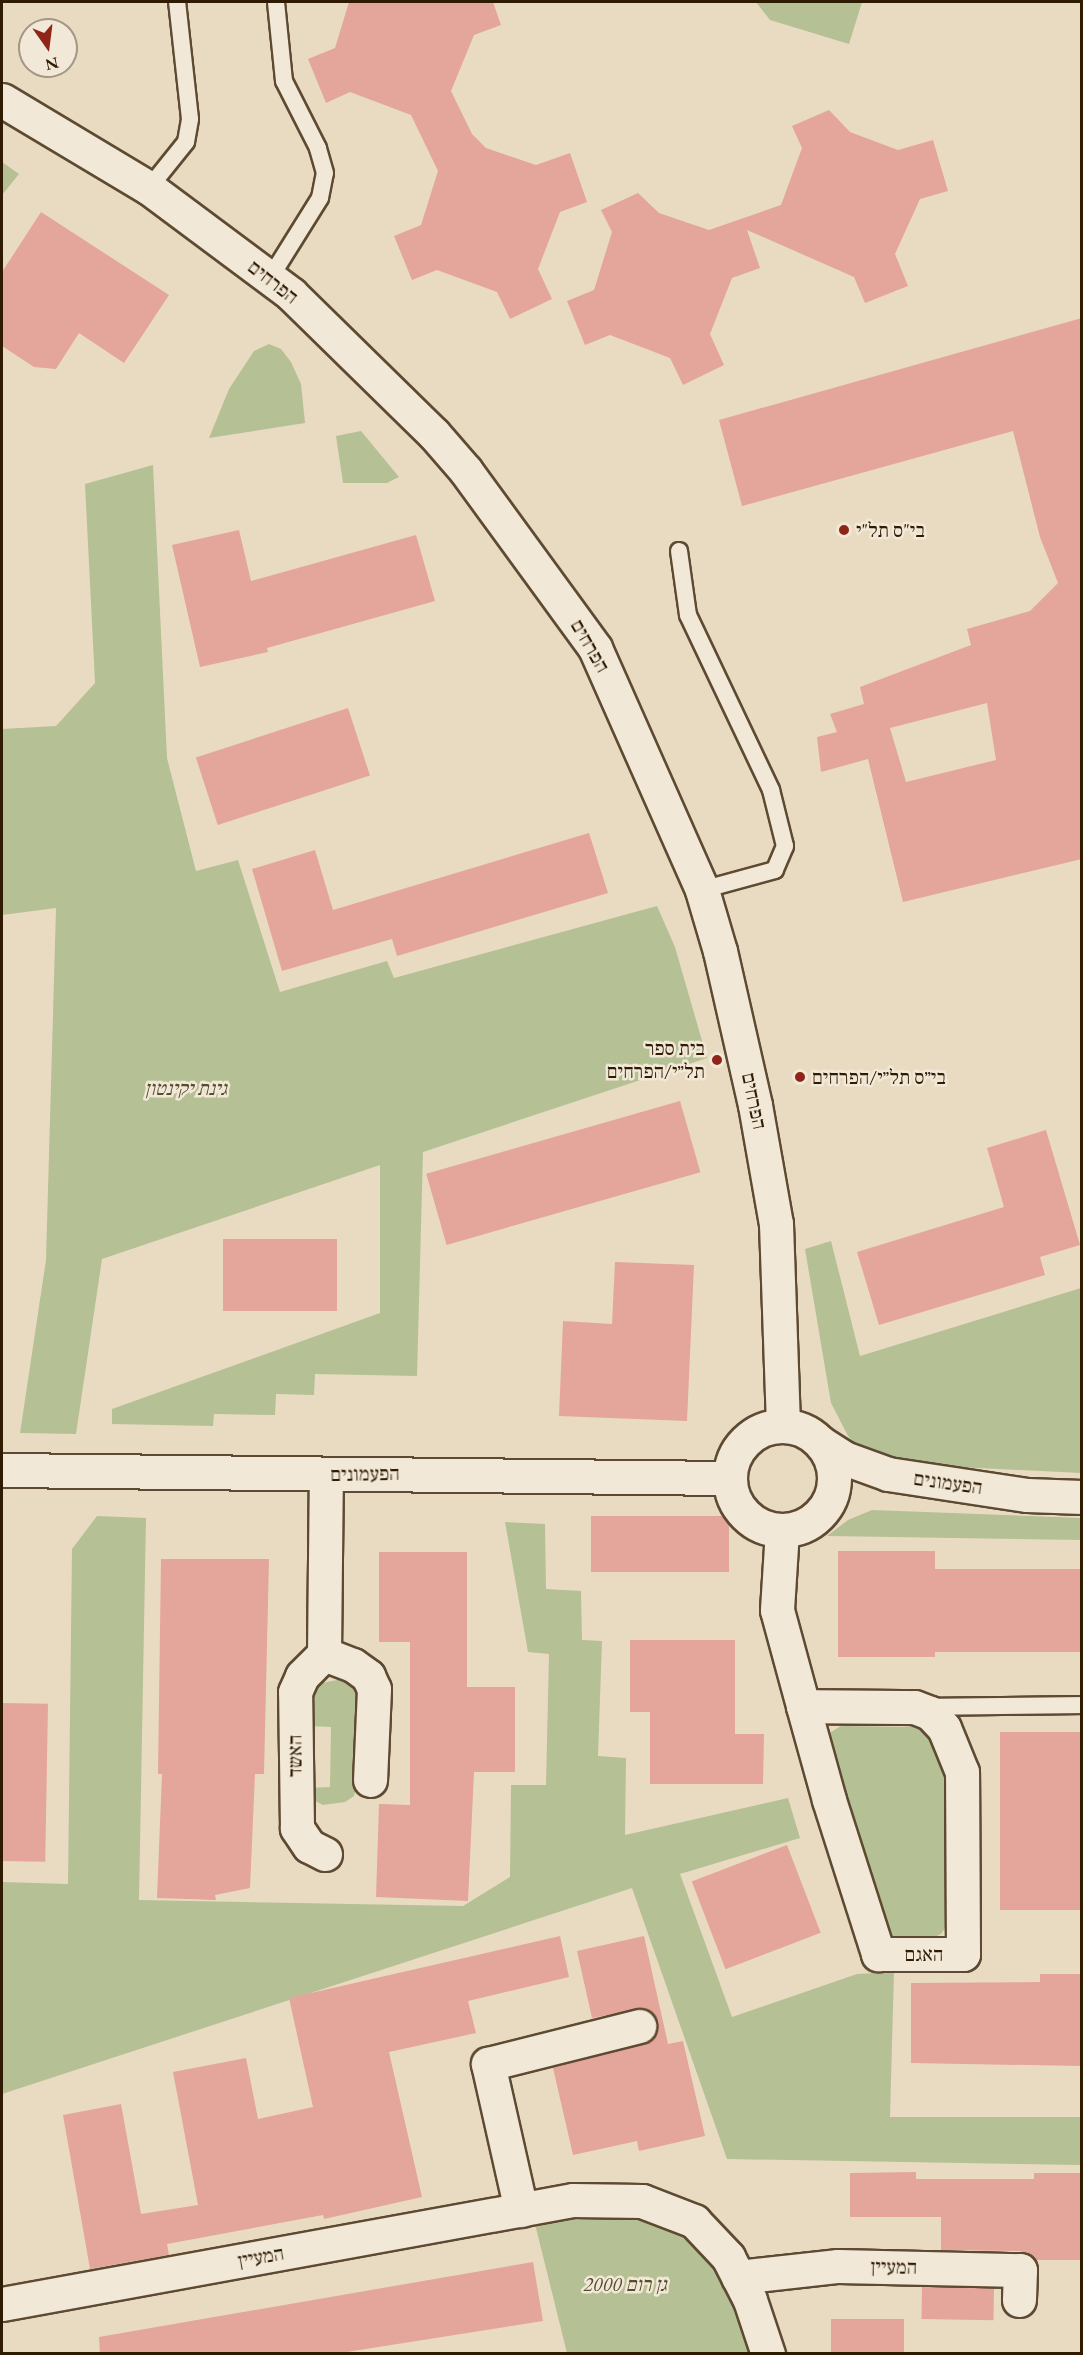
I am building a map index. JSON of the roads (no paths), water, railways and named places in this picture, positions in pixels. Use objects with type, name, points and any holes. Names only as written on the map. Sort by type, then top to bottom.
[{"type":"street","name":"הפרחים","points":[[2,100],[149,188],[270,278],[434,434],[510,526],[595,648],[702,890],[755,1105],[776,1224],[783,1426]]},
{"type":"street","points":[[783,1426],[807,1431],[821,1443],[831,1457],[832,1493],[816,1517],[804,1525],[782,1530],[762,1526],[749,1519],[732,1495],[729,1478],[733,1460],[742,1444],[755,1432],[783,1426]]},
{"type":"street","name":"הפעמונים","points":[[821,1443],[844,1458],[888,1474],[1027,1495],[1082,1497]]},
{"type":"street","name":"הפעמונים","points":[[2,1470],[729,1478]]},
{"type":"street","points":[[326,1475],[324,1654],[353,1665],[368,1676],[374,1689],[370,1780]]},
{"type":"street","name":"האגם","points":[[782,1530],[777,1610],[803,1706],[878,1954],[963,1954],[962,1772],[956,1748],[944,1728],[930,1713],[914,1707]]},
{"type":"street","name":"האשד","points":[[324,1654],[302,1676],[295,1692],[295,1769],[297,1828],[309,1846],[326,1854]]},
{"type":"street","points":[[803,1706],[914,1707]]},
{"type":"street","points":[[520,2210],[488,2064],[639,2026]]},
{"type":"street","name":"המעיין","points":[[2,2304],[573,2200],[642,2201],[694,2221],[728,2257],[768,2354]]},
{"type":"street","name":"המעיין","points":[[738,2277],[838,2266],[1020,2270],[1019,2300]]},
{"type":"lane","points":[[149,188],[186,142],[189,119],[177,2]]},
{"type":"lane","points":[[270,278],[320,198],[325,173],[318,148],[284,81],[276,2]]},
{"type":"lane","points":[[679,551],[688,615],[771,790],[785,846],[775,870],[702,890]]},
{"type":"lane","points":[[914,1707],[1082,1705]]},
{"type":"place","name":"בי\"ס תל\"י","points":[[844,530]]},
{"type":"place","name":"בית ספר תל״י/הפרחים","points":[[717,1060]]},
{"type":"place","name":"בי״ס תל״י/הפרחים","points":[[800,1077]]},
{"type":"park label","name":"גינת יקינטון","points":[[186,1088]]},
{"type":"park label","name":"גן רום 2000","points":[[625,2284]]}]
